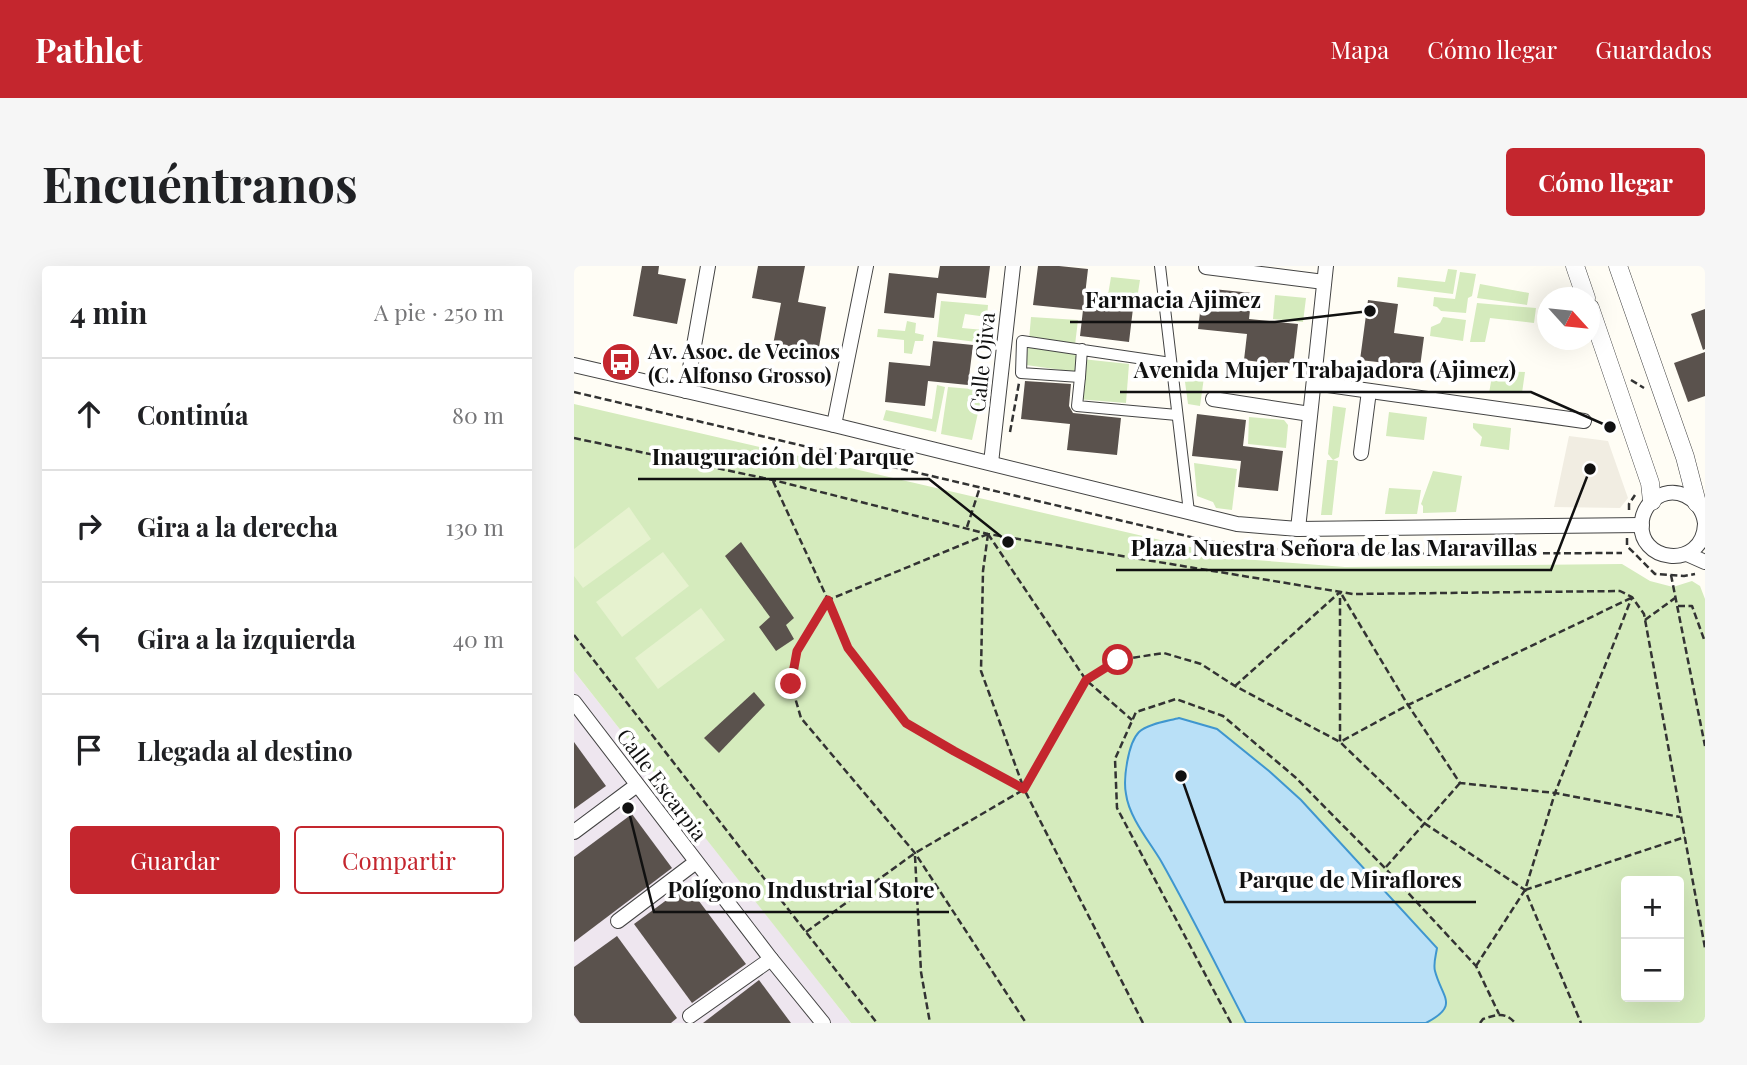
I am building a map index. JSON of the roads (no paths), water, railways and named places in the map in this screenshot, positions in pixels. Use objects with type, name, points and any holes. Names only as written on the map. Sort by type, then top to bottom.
[{"type":"street","points":[[686,391],[708,266]]},
{"type":"street","points":[[834,425],[866,266]]},
{"type":"street","name":"Calle Ojiva","points":[[991,463],[1013,266]]},
{"type":"street","points":[[1160,266],[1189,512]]},
{"type":"street","points":[[1161,282],[1168,283],[1168,266]]},
{"type":"street","points":[[1298,529],[1326,266]]},
{"type":"street","points":[[1575,266],[1582,287]]},
{"type":"street","points":[[1618,266],[1685,457],[1703,517],[1705,531],[1699,544],[1687,554],[1672,557],[1654,550],[1645,539],[1642,525],[1644,512],[1652,501],[1663,495],[1675,493],[1687,496],[1703,517]]},
{"type":"street","points":[[1206,267],[1324,282]]},
{"type":"street","points":[[1600,337],[1650,483],[1652,501]]},
{"type":"street","points":[[1080,377],[1021,373],[1022,341],[1171,363]]},
{"type":"street","points":[[1082,349],[1077,406],[1177,415]]},
{"type":"street","points":[[574,365],[834,425],[1237,524],[1298,529],[1642,525]]},
{"type":"street","points":[[1314,383],[1584,421]]},
{"type":"street","points":[[1361,453],[1369,391]]},
{"type":"street","points":[[1213,398],[1310,414]]},
{"type":"street","points":[[1687,554],[1705,562]]},
{"type":"street","name":"Calle Escarpia","points":[[574,702],[822,1023]]},
{"type":"street","points":[[574,832],[637,785]]},
{"type":"street","points":[[618,922],[696,862]]},
{"type":"street","points":[[690,1016],[771,959]]},
{"type":"water","points":[[1179,718],[1217,729],[1269,771],[1301,800],[1437,948],[1434,968],[1446,1000],[1443,1011],[1426,1023],[1246,1023],[1183,901],[1135,820],[1128,803],[1126,771],[1135,737],[1147,727]]},
{"type":"place","name":"Farmacia Ajimez","points":[[1370,311]]},
{"type":"place","name":"Av. Asoc. de Vecinos (C. Alfonso Grosso)","points":[[621,362]]},
{"type":"place","name":"Avenida Mujer Trabajadora (Ajimez)","points":[[1610,427]]},
{"type":"place","name":"Plaza Nuestra Señora de las Maravillas","points":[[1590,469]]},
{"type":"place","name":"Inauguración del Parque","points":[[1008,542]]},
{"type":"place","name":"Parque de Miraflores","points":[[1181,776]]},
{"type":"place","name":"Polígono Industrial Store","points":[[628,808]]}]
